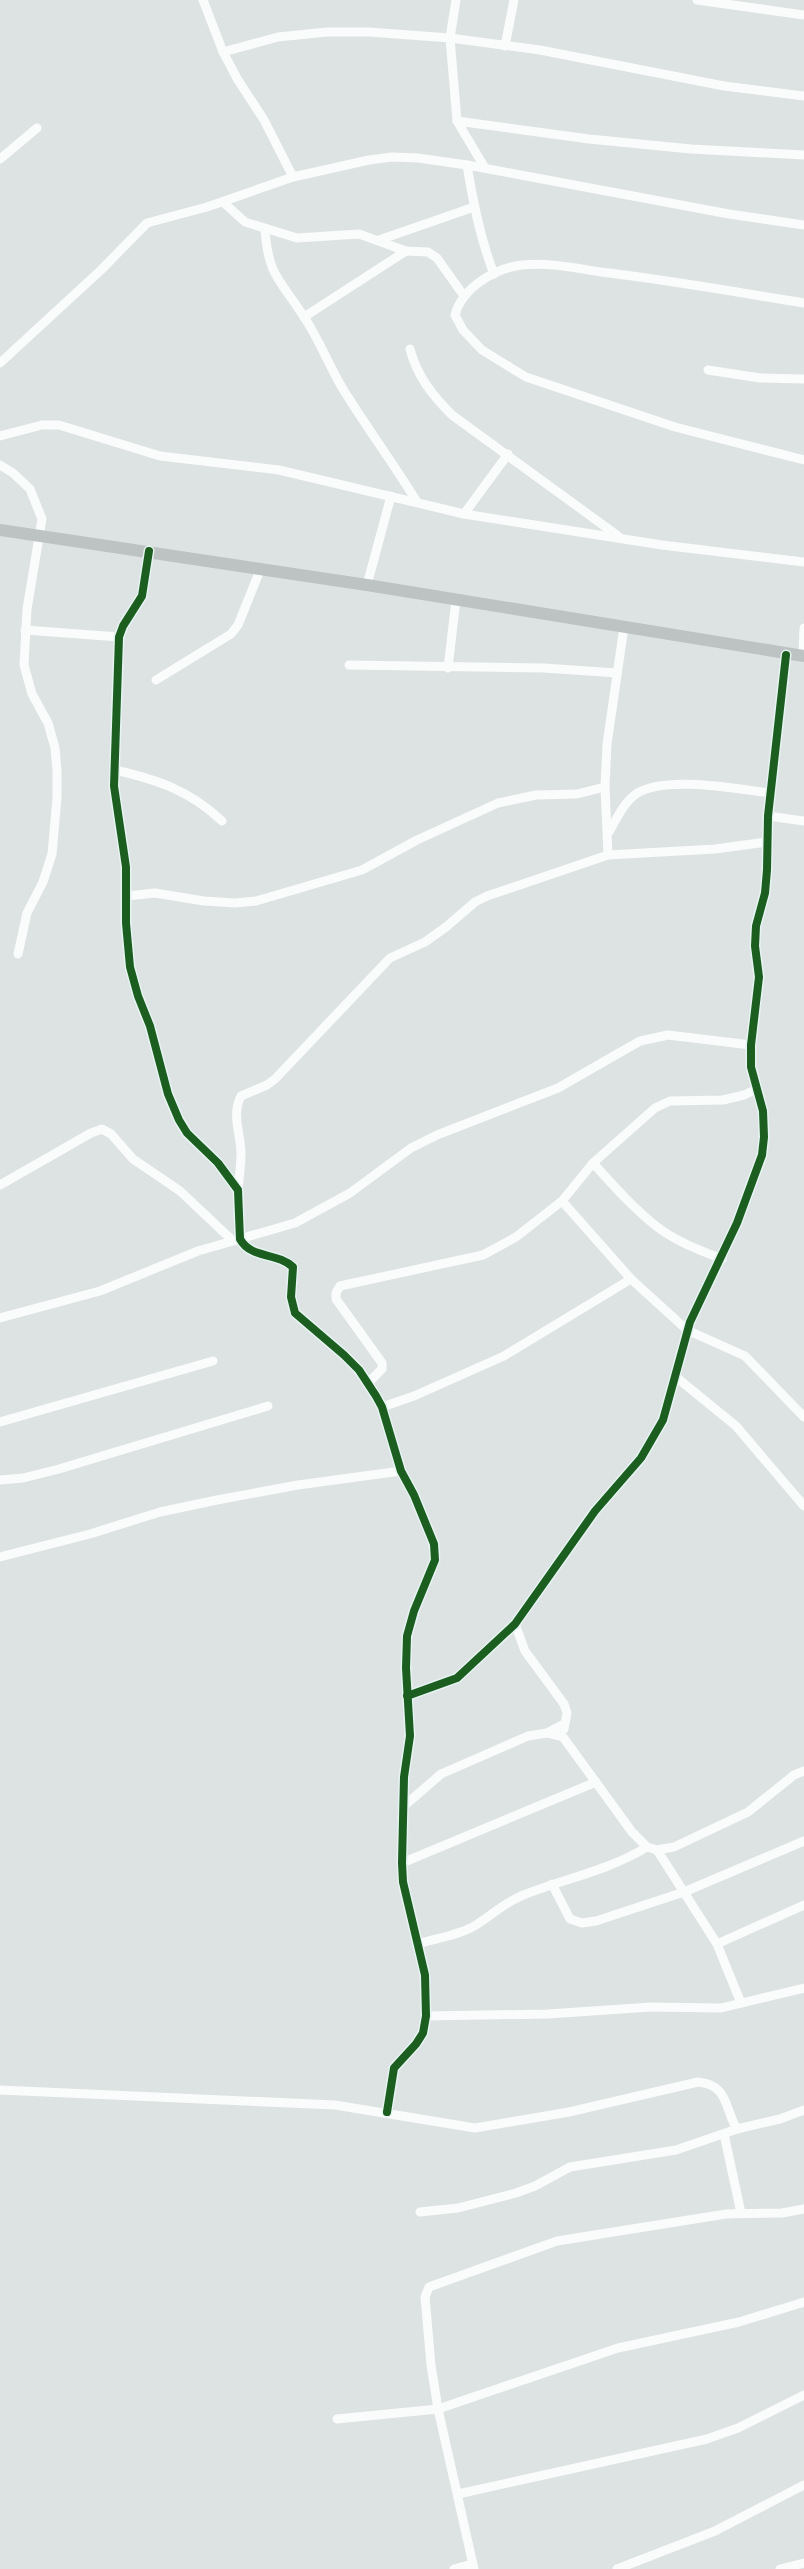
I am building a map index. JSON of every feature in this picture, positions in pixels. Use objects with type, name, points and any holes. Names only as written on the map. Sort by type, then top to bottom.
[{"type":"street","points":[[203,0],[223,52],[293,177]]},
{"type":"street","points":[[456,0],[450,38],[457,120],[485,168]]},
{"type":"street","points":[[505,46],[514,0]]},
{"type":"street","points":[[697,0],[804,15]]},
{"type":"street","points":[[223,52],[278,37],[327,32],[369,32],[450,38],[505,46],[724,86],[804,96]]},
{"type":"street","points":[[457,120],[589,139],[691,149],[804,155]]},
{"type":"street","points":[[0,160],[37,128]]},
{"type":"street","points":[[0,363],[102,270],[147,223],[223,202],[293,177],[392,157],[418,158],[467,165],[729,214],[804,225]]},
{"type":"street","points":[[467,165],[474,207],[485,251],[494,274]]},
{"type":"street","points":[[223,202],[245,222],[298,238],[359,234],[406,251],[421,251],[433,254],[464,296]]},
{"type":"street","points":[[379,240],[474,207]]},
{"type":"street","points":[[264,229],[266,254],[277,280],[304,317],[347,396],[388,454],[417,502]]},
{"type":"street","points":[[304,317],[406,251]]},
{"type":"street","points":[[804,303],[737,291],[550,265],[523,265],[494,274],[464,296],[456,315],[463,330],[482,350],[526,376],[675,427],[804,460]]},
{"type":"street","points":[[410,349],[417,370],[433,396],[452,414],[620,538]]},
{"type":"street","points":[[708,370],[760,378],[804,380]]},
{"type":"street","points":[[0,436],[42,425],[59,425],[160,456],[280,470],[464,514],[620,538],[804,562]]},
{"type":"street","points":[[464,514],[508,454]]},
{"type":"street","points":[[0,465],[13,473],[30,489],[42,519],[30,587],[25,630],[24,665],[32,694],[48,723],[55,748],[57,798],[52,854],[43,882],[27,913],[18,954]]},
{"type":"street","points":[[367,584],[391,496]]},
{"type":"street","points":[[0,530],[367,584],[786,655],[804,656],[804,628]]},
{"type":"street","points":[[149,551],[142,596],[123,626],[119,638],[114,786],[126,867],[127,948],[138,996],[150,1026],[168,1094],[187,1133],[218,1163],[238,1190]]},
{"type":"street","points":[[156,680],[231,634],[238,625],[261,568]]},
{"type":"street","points":[[448,668],[456,600]]},
{"type":"street","points":[[608,854],[605,787],[607,744],[624,628]]},
{"type":"street","points":[[25,630],[119,638]]},
{"type":"street","points":[[407,1696],[457,1678],[514,1624],[595,1511],[641,1458],[663,1420],[687,1330],[722,1259],[762,1155],[763,1120],[751,1067],[751,1045],[759,977],[755,946],[756,926],[764,893],[770,792],[786,655]]},
{"type":"street","points":[[349,665],[544,668],[617,673]]},
{"type":"street","points":[[115,770],[167,784],[190,794],[222,821]]},
{"type":"street","points":[[608,832],[622,810],[636,794],[665,784],[770,792]]},
{"type":"street","points":[[127,896],[154,893],[204,902],[235,903],[263,899],[362,870],[417,840],[498,803],[536,796],[577,794],[605,787]]},
{"type":"street","points":[[768,816],[804,820]]},
{"type":"street","points":[[236,1240],[241,1157],[236,1116],[237,1103],[241,1096],[268,1085],[275,1079],[356,996],[390,958],[425,942],[446,928],[475,902],[487,896],[608,854],[715,849],[766,842]]},
{"type":"street","points":[[0,1318],[100,1291],[181,1257],[294,1223],[350,1193],[411,1148],[437,1135],[558,1088],[640,1041],[668,1035],[751,1045]]},
{"type":"street","points":[[368,1383],[382,1369],[382,1363],[336,1299],[336,1293],[340,1286],[483,1255],[516,1237],[562,1201],[593,1163],[655,1108],[670,1101],[723,1100],[744,1095],[757,1089]]},
{"type":"street","points":[[0,1185],[91,1132],[102,1129],[111,1134],[133,1159],[180,1191],[251,1251],[277,1256],[293,1267],[291,1297],[295,1313],[344,1355],[368,1383],[382,1407],[401,1471],[434,1544],[435,1560],[410,1624],[406,1651],[410,1736],[404,1807],[402,1864],[403,1882],[425,1975],[426,2016],[423,2033],[416,2044],[394,2068],[387,2112]]},
{"type":"street","points":[[593,1163],[618,1191],[656,1227],[679,1240],[722,1259]]},
{"type":"street","points":[[562,1201],[631,1278],[687,1330],[745,1356],[804,1417]]},
{"type":"street","points":[[382,1407],[414,1396],[504,1356],[631,1278]]},
{"type":"street","points":[[0,1422],[213,1361]]},
{"type":"street","points":[[676,1377],[736,1426],[804,1506]]},
{"type":"street","points":[[0,1480],[23,1478],[59,1469],[268,1406]]},
{"type":"street","points":[[0,1556],[90,1534],[160,1512],[298,1485],[401,1471]]},
{"type":"street","points":[[514,1624],[525,1651],[564,1704],[567,1712],[562,1737]]},
{"type":"street","points":[[404,1807],[441,1774],[528,1736],[547,1733],[564,1724]]},
{"type":"street","points":[[547,1733],[562,1737],[647,1847],[657,1850],[674,1847],[748,1812],[794,1775],[804,1771]]},
{"type":"street","points":[[402,1864],[596,1782]]},
{"type":"street","points":[[552,1884],[570,1919],[582,1923],[596,1921],[684,1892],[804,1841]]},
{"type":"street","points":[[418,1944],[466,1930],[476,1925],[498,1907],[552,1884],[618,1863],[647,1847]]},
{"type":"street","points":[[657,1850],[717,1944],[741,2002]]},
{"type":"street","points":[[717,1944],[804,1905]]},
{"type":"street","points":[[426,2016],[548,2014],[651,2007],[721,2008],[804,1988]]},
{"type":"street","points":[[0,2090],[316,2104],[387,2112],[425,2121],[474,2128],[569,2112],[698,2082],[709,2083],[717,2087],[724,2096],[737,2129]]},
{"type":"street","points":[[420,2212],[458,2208],[516,2193],[580,2164],[676,2150],[737,2129],[780,2119],[804,2110]]},
{"type":"street","points":[[724,2134],[742,2213]]},
{"type":"street","points":[[454,2569],[473,2567],[438,2409],[431,2365],[425,2297],[429,2287],[557,2241],[682,2220],[742,2213],[804,2209]]},
{"type":"street","points":[[337,2419],[438,2409],[618,2348],[739,2322],[804,2302]]},
{"type":"street","points":[[458,2494],[707,2438],[738,2428],[804,2395]]},
{"type":"street","points":[[617,2569],[715,2531],[804,2485]]},
{"type":"street","points":[[780,2569],[804,2563]]},
{"type":"cycle path","points":[[149,551],[142,596],[123,626],[119,637],[114,786],[126,867],[126,923],[130,967],[138,996],[150,1026],[168,1094],[179,1120],[187,1133],[218,1163],[238,1190],[240,1239],[251,1250],[280,1259],[293,1267],[291,1297],[295,1313],[359,1370],[376,1396],[382,1407],[401,1471],[414,1495],[434,1544],[435,1560],[414,1611],[407,1636],[406,1668],[410,1736],[404,1777],[402,1863],[403,1882],[425,1975],[426,2016],[423,2033],[416,2044],[394,2068],[387,2112]]},
{"type":"cycle path","points":[[407,1696],[457,1678],[515,1624],[595,1511],[641,1458],[663,1420],[690,1322],[737,1223],[762,1155],[764,1137],[763,1111],[751,1067],[751,1045],[759,977],[755,946],[756,926],[765,893],[768,816],[786,655]]}]
